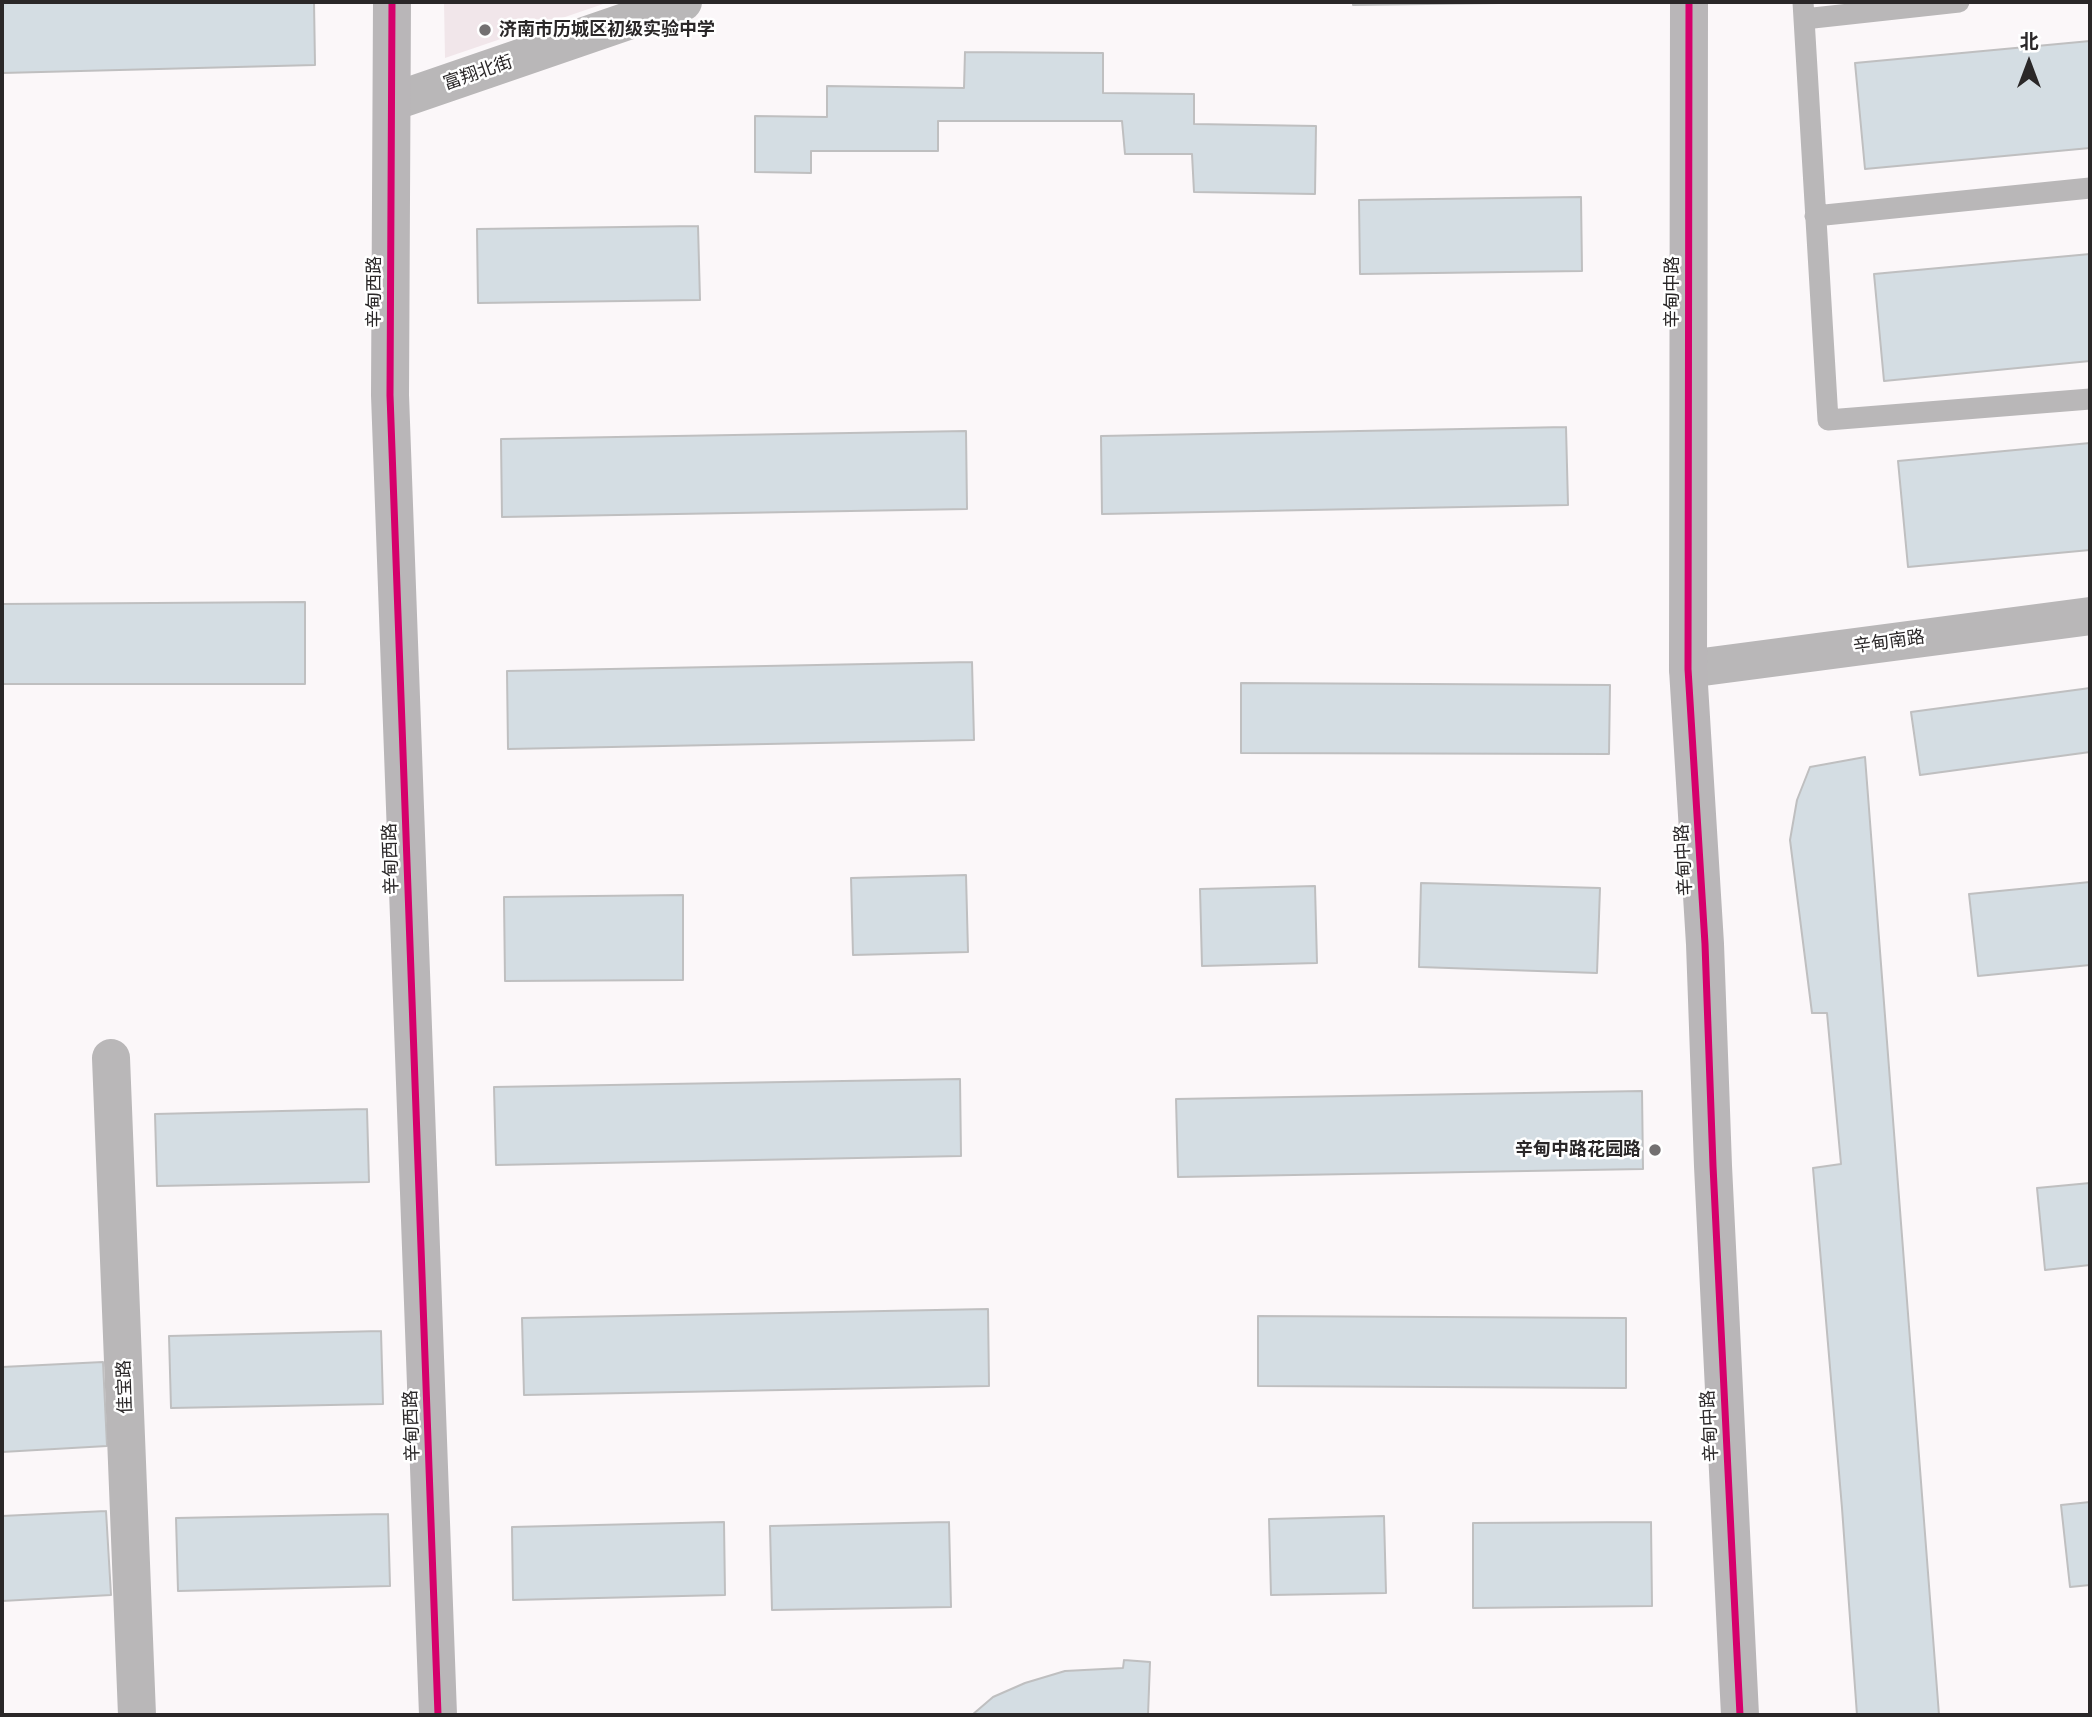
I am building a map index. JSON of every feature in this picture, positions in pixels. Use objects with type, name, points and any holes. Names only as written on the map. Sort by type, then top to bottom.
[{"type":"street","name":"辛甸西路","points":[[392,2],[390,395],[438,1715]]},
{"type":"street","name":"富翔北街","points":[[392,102],[683,2]]},
{"type":"street","name":"辛甸中路","points":[[1689,2],[1688,669],[1705,944],[1740,1715]]},
{"type":"street","name":"辛甸南路","points":[[1688,669],[2090,616]]},
{"type":"street","name":"佳宝路","points":[[111,1058],[137,1715]]},
{"type":"lane","points":[[1959,2],[1803,10],[1828,420],[2090,399]]},
{"type":"lane","points":[[1815,216],[2090,188]]},
{"type":"shaded area","name":"济南市历城区初级实验中学","points":[[444,2],[609,2],[445,58]]},
{"type":"building","points":[[2,2],[314,2],[315,65],[2,73]]},
{"type":"building","points":[[1353,2],[1574,2],[1353,5]]},
{"type":"building","points":[[2090,41],[2090,148],[1865,169],[1855,63]]},
{"type":"building","points":[[965,52],[1103,53],[1103,93],[1194,94],[1194,124],[1316,126],[1315,194],[1194,192],[1192,154],[1125,154],[1122,121],[938,121],[938,151],[811,151],[811,173],[755,172],[755,116],[827,117],[827,86],[964,88]]},
{"type":"building","points":[[1581,197],[1582,271],[1360,274],[1359,200]]},
{"type":"building","points":[[698,226],[700,300],[478,303],[477,229]]},
{"type":"building","points":[[2090,254],[2090,361],[1884,381],[1874,274]]},
{"type":"building","points":[[1566,427],[1568,505],[1102,514],[1101,436]]},
{"type":"building","points":[[966,431],[967,509],[502,517],[501,439]]},
{"type":"building","points":[[2090,443],[2090,550],[1908,567],[1898,461]]},
{"type":"building","points":[[305,602],[305,684],[2,684],[2,604]]},
{"type":"building","points":[[972,662],[974,740],[508,749],[507,671]]},
{"type":"building","points":[[1241,683],[1610,685],[1609,754],[1241,753]]},
{"type":"building","points":[[2090,688],[2090,752],[1920,775],[1911,712]]},
{"type":"building","points":[[1865,757],[1939,1715],[1857,1715],[1813,1168],[1841,1164],[1827,1013],[1812,1013],[1790,840],[1797,800],[1810,767]]},
{"type":"building","points":[[966,875],[968,952],[853,955],[851,878]]},
{"type":"building","points":[[2090,882],[2090,965],[1978,976],[1969,894]]},
{"type":"building","points":[[1421,883],[1600,888],[1597,973],[1419,967]]},
{"type":"building","points":[[1315,886],[1317,963],[1202,966],[1200,889]]},
{"type":"building","points":[[683,895],[683,980],[505,981],[504,897]]},
{"type":"building","points":[[960,1079],[961,1156],[496,1165],[494,1087]]},
{"type":"building","points":[[1642,1091],[1643,1169],[1178,1177],[1176,1099]]},
{"type":"building","points":[[367,1109],[369,1182],[157,1186],[155,1114]]},
{"type":"building","points":[[2090,1183],[2090,1265],[2045,1270],[2037,1188]]},
{"type":"building","points":[[988,1309],[989,1386],[524,1395],[522,1318]]},
{"type":"building","points":[[1258,1316],[1626,1318],[1626,1388],[1258,1386]]},
{"type":"building","points":[[381,1331],[383,1404],[171,1408],[169,1336]]},
{"type":"building","points":[[103,1362],[107,1446],[2,1452],[2,1367]]},
{"type":"building","points":[[2090,1502],[2090,1585],[2070,1587],[2061,1505]]},
{"type":"building","points":[[106,1511],[111,1595],[2,1601],[2,1516]]},
{"type":"building","points":[[388,1514],[390,1586],[178,1591],[176,1518]]},
{"type":"building","points":[[1384,1516],[1386,1593],[1271,1595],[1269,1519]]},
{"type":"building","points":[[724,1522],[725,1595],[513,1600],[512,1527]]},
{"type":"building","points":[[949,1522],[951,1607],[772,1610],[770,1526]]},
{"type":"building","points":[[1651,1522],[1652,1606],[1473,1608],[1473,1523]]},
{"type":"building","points":[[1124,1660],[1150,1662],[1148,1715],[972,1715],[993,1697],[1025,1683],[1065,1671],[1123,1668]]},
{"type":"cycle path","points":[[392,2],[390,395],[438,1715]]},
{"type":"cycle path","points":[[1689,2],[1688,669],[1705,944],[1740,1715]]},
{"type":"place","name":"济南市历城区初级实验中学","points":[[485,30]]},
{"type":"place","name":"辛甸中路花园路","points":[[1655,1150]]}]
